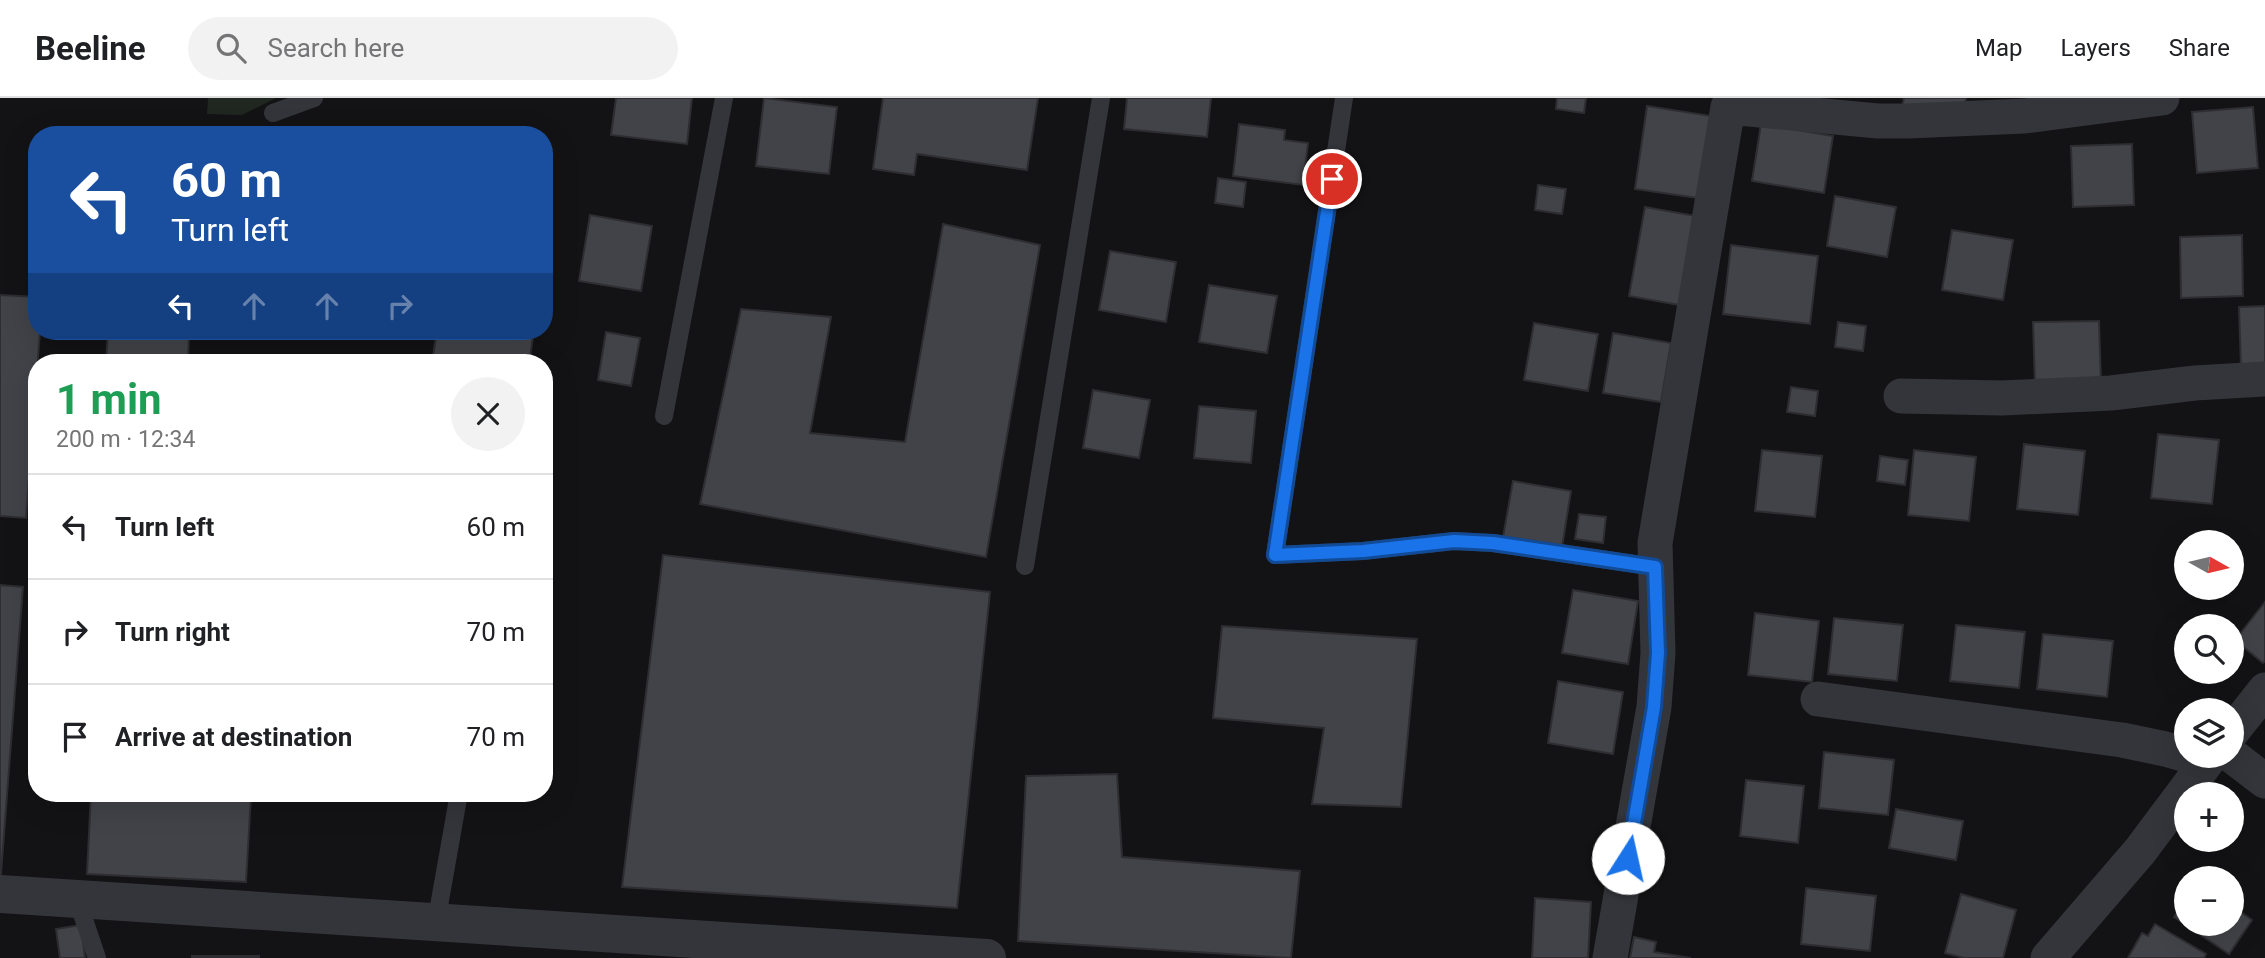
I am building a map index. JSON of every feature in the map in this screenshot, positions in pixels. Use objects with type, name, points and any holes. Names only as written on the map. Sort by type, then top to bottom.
[{"type":"street","points":[[1610,958],[1654,707],[1658,653],[1655,543],[1728,107],[1858,108],[1908,121],[2025,116],[2162,98]]},
{"type":"street","points":[[1901,396],[2001,398],[2111,393],[2195,383],[2265,379]]},
{"type":"street","points":[[2244,717],[2265,690]]},
{"type":"street","points":[[1818,699],[2122,740],[2174,751]]},
{"type":"street","points":[[2048,958],[2140,851],[2197,768]]},
{"type":"street","points":[[2232,768],[2265,781]]},
{"type":"street","points":[[0,894],[987,958]]},
{"type":"lane","points":[[273,113],[314,98]]},
{"type":"lane","points":[[664,416],[724,98]]},
{"type":"lane","points":[[1025,566],[1101,98]]},
{"type":"lane","points":[[1344,98],[1275,555],[1363,551],[1454,541],[1493,543],[1655,567]]},
{"type":"lane","points":[[436,923],[456,802]]},
{"type":"lane","points":[[77,900],[97,958]]},
{"type":"shaded area","points":[[208,98],[276,98],[242,115],[207,114]]},
{"type":"building","points":[[616,98],[692,98],[687,144],[611,135]]},
{"type":"building","points":[[764,98],[837,107],[829,174],[756,166]]},
{"type":"building","points":[[883,98],[1038,98],[1027,170],[917,154],[914,175],[873,169]]},
{"type":"building","points":[[1127,98],[1211,98],[1207,137],[1124,129]]},
{"type":"building","points":[[1557,98],[1586,98],[1584,113],[1556,109]]},
{"type":"building","points":[[1904,98],[1966,98],[1963,119],[1902,108]]},
{"type":"building","points":[[1647,106],[1711,116],[1698,198],[1635,189]]},
{"type":"building","points":[[2253,107],[2258,168],[2197,173],[2192,112]]},
{"type":"building","points":[[1239,124],[1285,130],[1284,140],[1308,143],[1303,185],[1233,176]]},
{"type":"building","points":[[1761,124],[1833,136],[1824,193],[1752,181]]},
{"type":"building","points":[[2132,144],[2134,205],[2073,207],[2071,146]]},
{"type":"building","points":[[1218,178],[1246,182],[1243,207],[1215,203]]},
{"type":"building","points":[[1538,185],[1566,189],[1562,214],[1535,210]]},
{"type":"building","points":[[1835,196],[1896,207],[1887,257],[1827,246]]},
{"type":"building","points":[[1645,207],[1701,217],[1685,306],[1629,296]]},
{"type":"building","points":[[590,215],[652,226],[641,291],[579,281]]},
{"type":"building","points":[[943,224],[1040,245],[986,557],[700,504],[741,309],[831,317],[810,433],[905,442]]},
{"type":"building","points":[[1952,230],[2013,240],[2003,300],[1942,290]]},
{"type":"building","points":[[2242,235],[2243,296],[2181,298],[2180,237]]},
{"type":"building","points":[[1731,245],[1818,256],[1810,324],[1723,314]]},
{"type":"building","points":[[1110,251],[1176,262],[1166,322],[1099,310]]},
{"type":"building","points":[[1209,285],[1277,296],[1267,353],[1199,342]]},
{"type":"building","points":[[0,295],[28,297],[28,340],[39,340],[38,354],[28,354],[26,518],[0,516]]},
{"type":"building","points":[[2265,306],[2265,367],[2241,368],[2239,307]]},
{"type":"building","points":[[2099,321],[2101,384],[2035,386],[2033,322]]},
{"type":"building","points":[[1838,322],[1866,326],[1863,351],[1835,347]]},
{"type":"building","points":[[1534,323],[1598,334],[1588,391],[1524,380]]},
{"type":"building","points":[[606,332],[640,338],[631,386],[598,380]]},
{"type":"building","points":[[1613,333],[1671,343],[1661,402],[1603,393]]},
{"type":"building","points":[[107,340],[189,340],[188,354],[107,354]]},
{"type":"building","points":[[436,340],[533,340],[530,354],[433,354]]},
{"type":"building","points":[[1791,387],[1818,391],[1815,416],[1787,412]]},
{"type":"building","points":[[1093,390],[1150,400],[1139,458],[1083,448]]},
{"type":"building","points":[[1199,406],[1256,411],[1251,463],[1194,458]]},
{"type":"building","points":[[2158,434],[2219,440],[2212,504],[2151,498]]},
{"type":"building","points":[[2024,444],[2085,451],[2078,515],[2017,509]]},
{"type":"building","points":[[1762,450],[1822,456],[1815,517],[1755,511]]},
{"type":"building","points":[[1914,450],[1976,457],[1969,521],[1908,515]]},
{"type":"building","points":[[1880,456],[1908,460],[1905,485],[1877,481]]},
{"type":"building","points":[[1513,481],[1571,491],[1562,547],[1503,537]]},
{"type":"building","points":[[1579,514],[1606,517],[1603,543],[1575,539]]},
{"type":"building","points":[[663,555],[990,592],[957,908],[622,887]]},
{"type":"building","points":[[0,585],[23,587],[0,886]]},
{"type":"building","points":[[1573,590],[1638,601],[1628,664],[1562,653]]},
{"type":"building","points":[[2265,602],[2263,663],[2244,647],[2244,629]]},
{"type":"building","points":[[1755,613],[1819,621],[1812,682],[1748,675]]},
{"type":"building","points":[[1834,618],[1903,625],[1897,681],[1828,674]]},
{"type":"building","points":[[1956,625],[2025,632],[2019,688],[1950,681]]},
{"type":"building","points":[[1222,626],[1417,639],[1401,807],[1312,804],[1324,728],[1213,718]]},
{"type":"building","points":[[2043,634],[2113,641],[2107,697],[2037,689]]},
{"type":"building","points":[[1558,681],[1623,692],[1613,754],[1548,743]]},
{"type":"building","points":[[1824,752],[1894,760],[1888,815],[1819,808]]},
{"type":"building","points":[[1117,774],[1122,857],[1300,871],[1291,958],[1018,941],[1026,776]]},
{"type":"building","points":[[1746,780],[1804,786],[1798,843],[1740,836]]},
{"type":"building","points":[[91,802],[251,802],[246,882],[87,874]]},
{"type":"building","points":[[1896,809],[1963,821],[1956,860],[1889,848]]},
{"type":"building","points":[[1806,888],[1876,896],[1870,951],[1801,944]]},
{"type":"building","points":[[1961,894],[2016,910],[2003,958],[1964,958],[1945,953]]},
{"type":"building","points":[[1535,898],[1591,902],[1588,958],[1532,958]]},
{"type":"building","points":[[2244,914],[2252,920],[2244,932]]},
{"type":"building","points":[[2155,924],[2206,954],[2204,958],[2128,958],[2142,933],[2148,936]]},
{"type":"building","points":[[81,925],[85,958],[60,958],[56,929]]},
{"type":"building","points":[[2202,936],[2241,936],[2229,954]]},
{"type":"building","points":[[1634,937],[1656,942],[1654,952],[1691,958],[1630,958]]},
{"type":"building","points":[[259,956],[259,958],[192,958]]},
{"type":"route","points":[[1332,179],[1275,555],[1363,551],[1454,541],[1493,543],[1655,567],[1658,653],[1654,707],[1628,858]]}]
